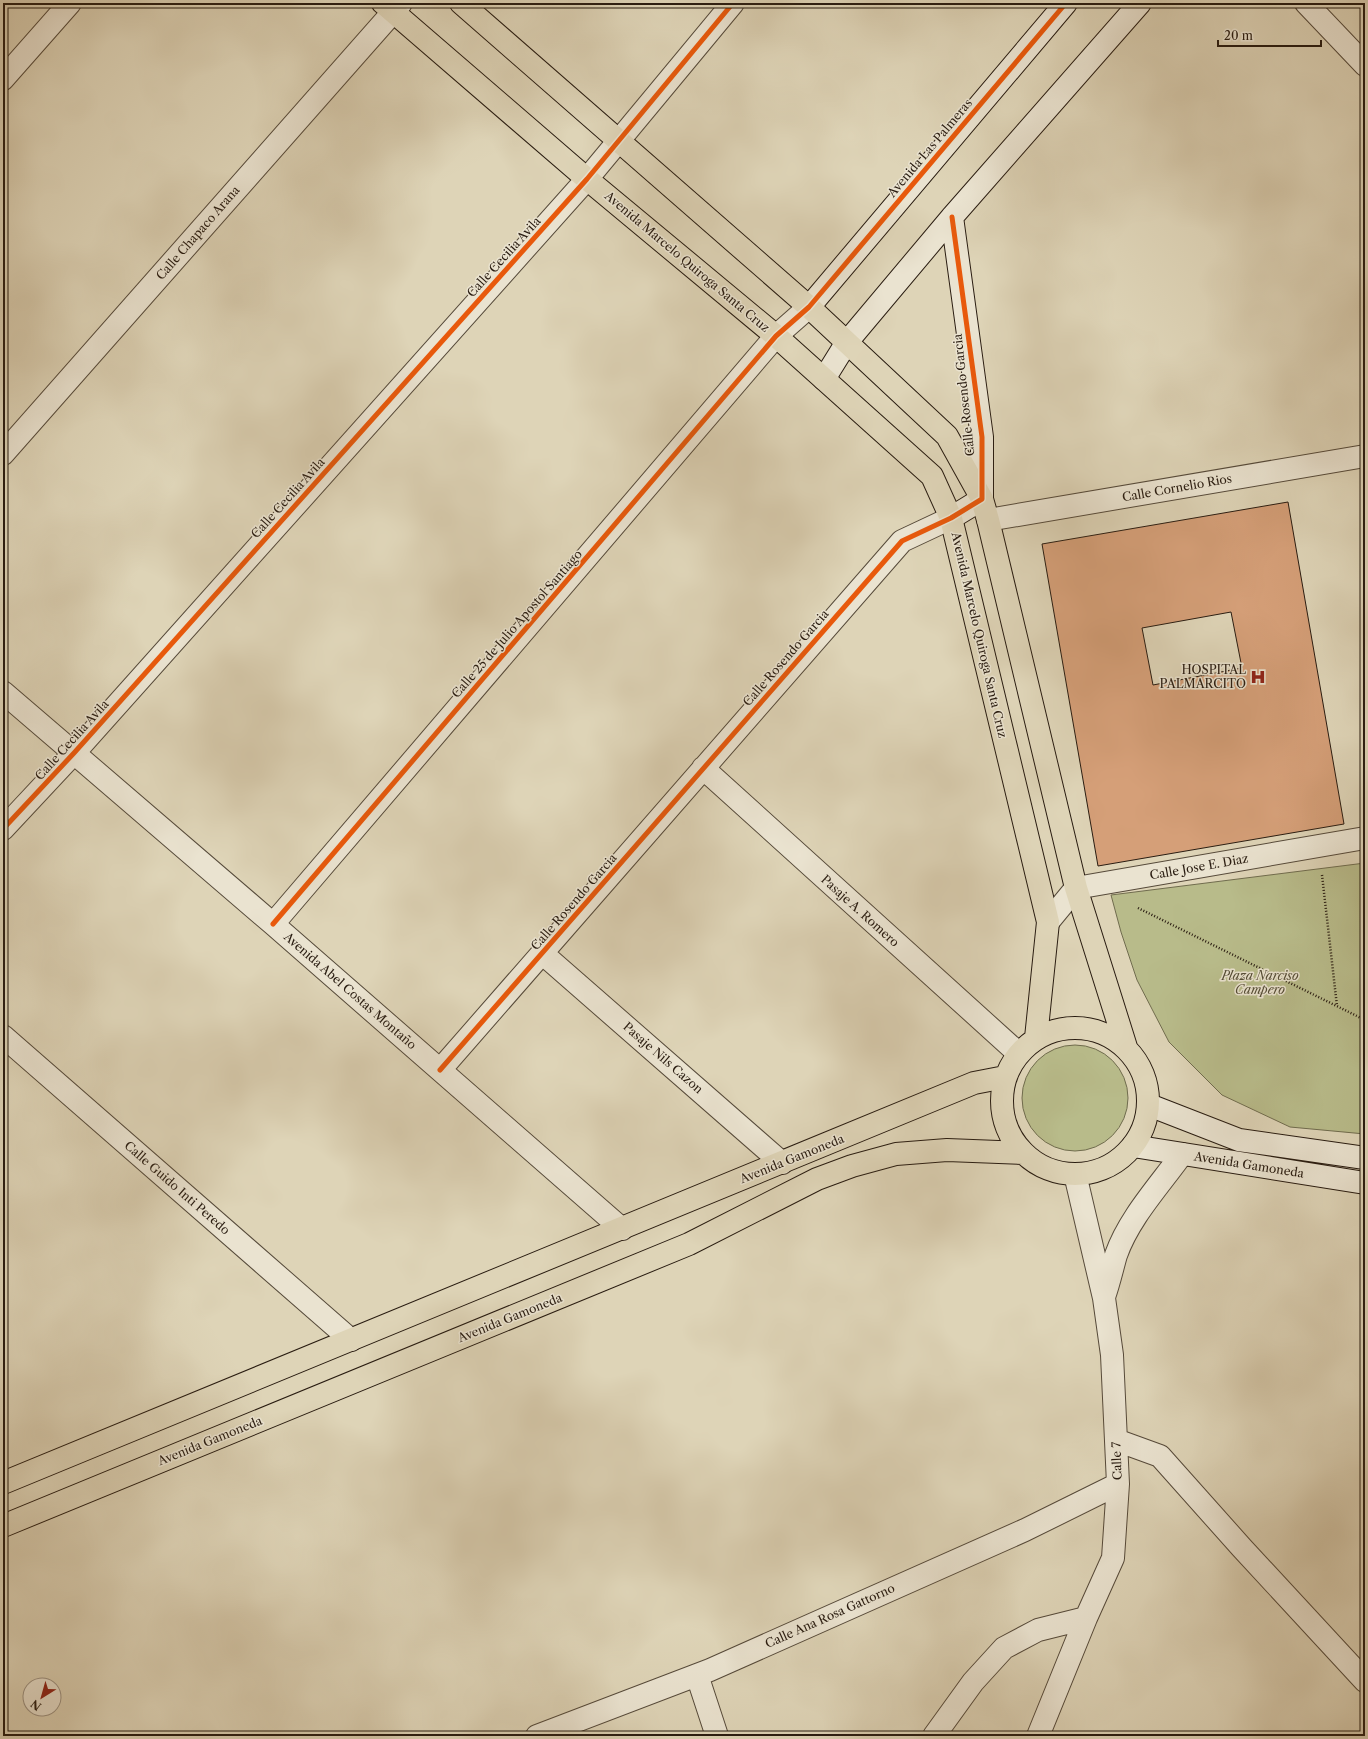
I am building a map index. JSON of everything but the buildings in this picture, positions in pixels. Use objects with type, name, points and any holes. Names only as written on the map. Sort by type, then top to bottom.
[{"type":"main road","points":[[461,3],[809,307],[947,436],[985,509],[1076,888],[1126,1047]]},
{"type":"main road","name":"Avenida Marcelo Quiroga Santa Cruz","points":[[393,6],[587,179],[776,336],[932,476],[951,518],[1048,922],[1036,1038]]},
{"type":"main road","points":[[1082,1027],[1106,1033],[1126,1047],[1139,1064],[1147,1084],[1149,1105],[1145,1127],[1133,1146],[1117,1162],[1097,1171],[1075,1174],[1056,1172],[1038,1164],[1023,1153],[1011,1136],[1003,1118],[1001,1097],[1005,1077],[1010,1064],[1018,1053],[1036,1038],[1059,1029],[1082,1027]]},
{"type":"main road","name":"Avenida Gamoneda","points":[[3,1483],[974,1083],[1005,1077]]},
{"type":"main road","name":"Avenida Gamoneda","points":[[3,1526],[689,1244],[817,1179],[838,1171],[896,1154],[947,1150],[1023,1153]]},
{"type":"street","points":[[3,79],[70,3]]},
{"type":"street","name":"Calle Cecilia Avila","points":[[3,829],[74,753],[587,179],[733,3]]},
{"type":"street","name":"Avenida Las Palmeras","points":[[776,336],[809,307],[1066,3]]},
{"type":"street","points":[[824,379],[848,342],[952,217],[1140,3]]},
{"type":"street","points":[[1306,3],[1365,65]]},
{"type":"street","name":"Calle Chapaco Arana","points":[[3,454],[393,6]]},
{"type":"street","name":"Calle Rosendo Garcia","points":[[440,1070],[543,954],[702,768],[902,541],[951,518],[985,509],[982,438],[952,217]]},
{"type":"street","name":"Calle 25 de Julio Apostol Santiago","points":[[273,924],[776,336]]},
{"type":"street","name":"Calle Cornelio Rios","points":[[985,509],[1365,456]]},
{"type":"street","name":"Avenida Abel Costas Montaño","points":[[3,692],[273,924],[622,1229]]},
{"type":"street","name":"Pasaje A. Romero","points":[[702,768],[1018,1053]]},
{"type":"street","name":"Calle Jose E. Diaz","points":[[1076,888],[1365,838]]},
{"type":"street","points":[[1048,922],[1076,888]]},
{"type":"street","name":"Pasaje Nils Cazon","points":[[543,954],[782,1163]]},
{"type":"street","name":"Calle Guido Inti Peredo","points":[[3,1036],[351,1340]]},
{"type":"street","name":"Avenida Gamoneda","points":[[1149,1105],[1239,1140],[1365,1158]]},
{"type":"street","name":"Avenida Gamoneda","points":[[1133,1146],[1365,1183]]},
{"type":"street","points":[[1104,1298],[1116,1255],[1124,1237],[1137,1216],[1182,1154]]},
{"type":"street","name":"Calle 7","points":[[1038,1736],[1086,1618],[1113,1558],[1118,1484],[1112,1355],[1104,1298],[1075,1174]]},
{"type":"street","points":[[1116,1440],[1160,1456],[1242,1548],[1365,1681]]},
{"type":"street","name":"Calle Ana Rosa Gattorno","points":[[537,1736],[696,1675],[1025,1530],[1118,1484]]},
{"type":"street","points":[[934,1736],[973,1682],[1004,1648],[1038,1630],[1086,1618]]},
{"type":"street","points":[[696,1675],[717,1736]]},
{"type":"path","points":[[1322,868],[1337,1006]]},
{"type":"path","points":[[1132,905],[1365,1020]]},
{"type":"green space","name":"Plaza Narciso Campero","points":[[1365,863],[1365,1134],[1290,1127],[1222,1095],[1169,1042],[1137,980],[1121,932],[1111,895]]},
{"type":"green space","points":[[1075,1045],[1095,1049],[1112,1061],[1124,1078],[1128,1098],[1124,1118],[1112,1135],[1095,1147],[1075,1151],[1055,1147],[1038,1135],[1026,1118],[1022,1098],[1026,1078],[1038,1061],[1055,1049]]},
{"type":"cycle path","points":[[3,829],[74,753],[587,179],[733,3]]},
{"type":"cycle path","points":[[273,924],[776,336],[809,307],[1066,3]]},
{"type":"cycle path","points":[[440,1070],[902,541],[951,518],[982,499],[982,437],[952,217]]},
{"type":"place","name":"HOSPITAL PALMARCITO","points":[[1258,677]]}]
